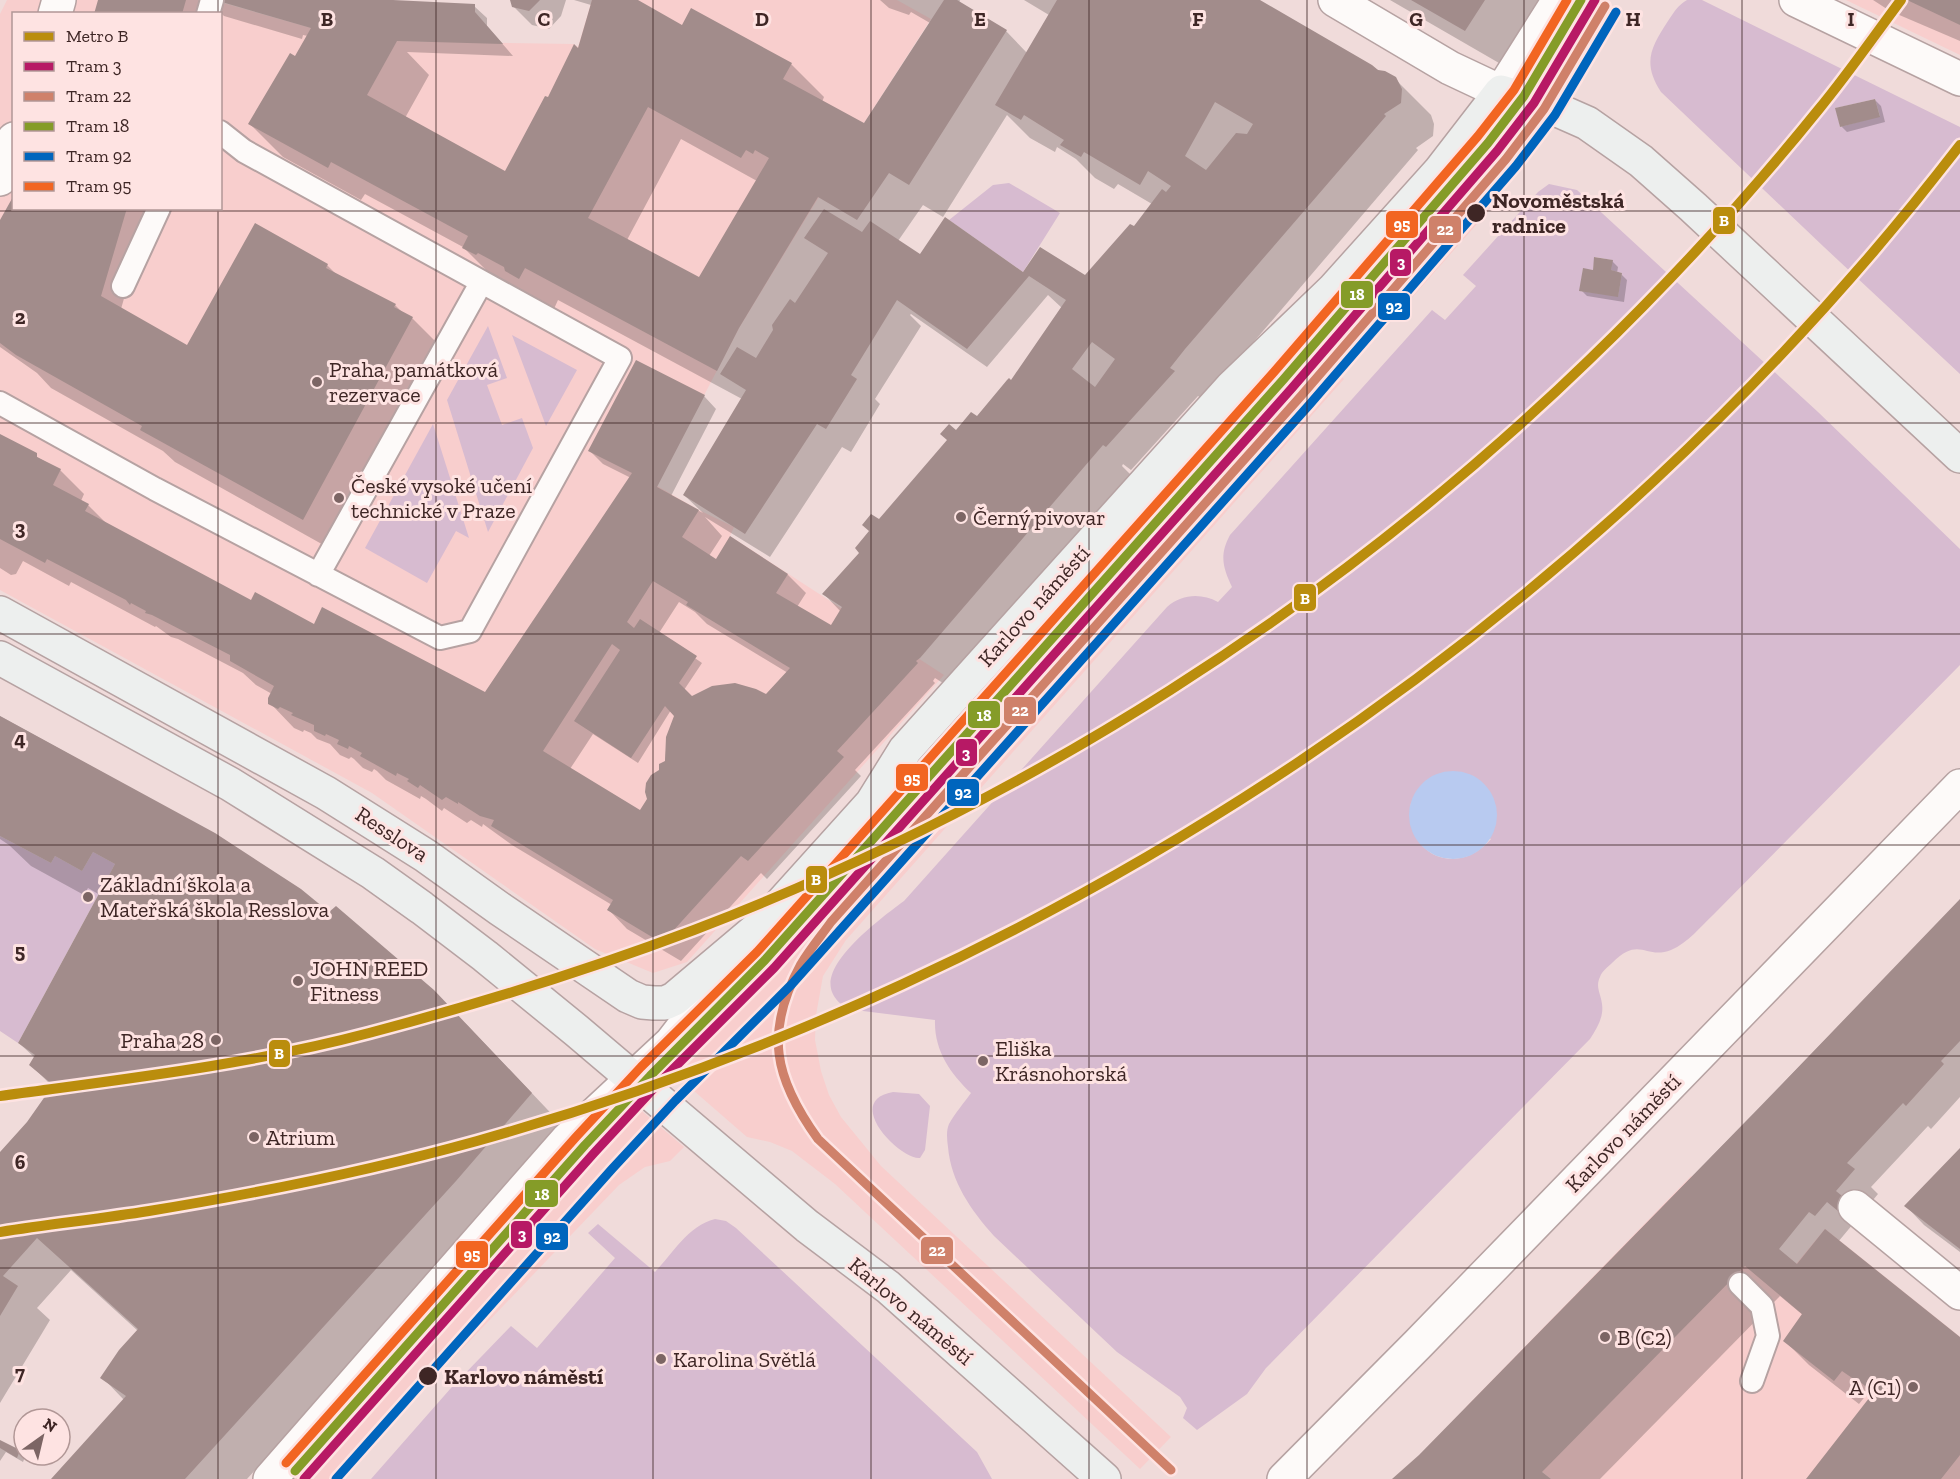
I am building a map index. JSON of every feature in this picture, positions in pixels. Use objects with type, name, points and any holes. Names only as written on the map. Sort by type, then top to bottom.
[{"type":"main road","points":[[1501,92],[1553,108],[1587,123],[1641,161],[1694,207],[1960,456]]},
{"type":"main road","name":"Karlovo náměstí","points":[[762,924],[872,803],[912,743],[1223,396],[1333,290],[1440,171],[1501,92]]},
{"type":"main road","name":"Resslova","points":[[0,613],[326,793],[376,823],[633,999],[642,1002],[665,1003],[674,999],[762,924]]},
{"type":"main road","name":"Resslova","points":[[0,658],[230,784],[373,873],[485,956],[632,1079]]},
{"type":"main road","name":"Karlovo náměstí","points":[[632,1079],[807,1226],[888,1287],[1104,1479]]},
{"type":"street","points":[[1335,0],[1450,68],[1501,92]]},
{"type":"street","name":"Karlovo náměstí","points":[[1501,92],[1559,0]]},
{"type":"street","points":[[1796,0],[1960,78]]},
{"type":"street","points":[[0,179],[12,145]]},
{"type":"street","name":"Karlovo náměstí","points":[[1284,1479],[1960,786]]},
{"type":"street","name":"Karlovo náměstí","points":[[270,1479],[567,1140],[671,1043],[762,924]]},
{"type":"street","points":[[1855,1207],[1960,1293]]},
{"type":"lane","points":[[0,403],[318,575],[440,638],[470,631],[620,358],[244,151],[222,134]]},
{"type":"lane","points":[[123,286],[158,210]]},
{"type":"lane","points":[[318,575],[481,282]]},
{"type":"lane","points":[[1740,1284],[1762,1306],[1768,1336],[1752,1381]]},
{"type":"shaded area","name":"České vysoké učení technické v Praze","points":[[7,0],[213,0],[322,31],[397,41],[574,44],[578,47],[592,0],[897,0],[931,19],[864,123],[739,328],[657,486],[734,527],[730,536],[944,675],[687,962],[653,973],[595,949],[372,793],[0,590],[0,14]]},
{"type":"shaded area","points":[[1687,0],[1702,0],[1960,127],[1960,374],[1661,92],[1655,82],[1650,64],[1653,47],[1674,12]],"holes":[[[1875,99],[1880,116],[1840,127],[1836,108]]]},
{"type":"shaded area","points":[[1846,0],[1960,0],[1960,55]]},
{"type":"shaded area","points":[[1506,156],[1521,167],[1484,216],[1342,377],[1344,379],[846,940],[823,976],[816,1015],[815,1040],[821,1071],[829,1095],[841,1117],[881,1166],[1171,1437],[1140,1469],[835,1184],[792,1151],[770,1142],[747,1137],[663,1064],[747,978],[961,740],[965,743],[1257,414],[1254,411],[1341,317],[1455,185]]},
{"type":"shaded area","points":[[1009,183],[1060,213],[1023,272],[949,220],[993,185]]},
{"type":"shaded area","points":[[1549,184],[1577,190],[1818,412],[1960,549],[1960,665],[1689,939],[1671,950],[1662,952],[1636,949],[1629,951],[1605,969],[1598,984],[1602,1004],[1601,1018],[1590,1039],[1266,1368],[1247,1394],[1197,1430],[1183,1418],[1187,1408],[1180,1397],[1117,1352],[994,1236],[970,1206],[953,1172],[947,1129],[971,1093],[950,1069],[940,1051],[935,1020],[847,1009],[833,995],[831,980],[835,967],[844,954],[869,928],[904,901],[1167,607],[1179,599],[1192,596],[1205,597],[1218,602],[1232,587],[1226,574],[1223,555],[1230,535],[1432,310],[1445,320],[1476,286],[1463,275],[1538,192]],"holes":[[[1595,257],[1612,260],[1611,270],[1622,273],[1618,296],[1580,291],[1583,269],[1593,270]],[[1411,803],[1491,839],[1478,851],[1464,857],[1449,859],[1436,856],[1425,848],[1416,836],[1411,821]]]},
{"type":"shaded area","points":[[488,326],[507,378],[487,385],[502,425],[522,418],[533,448],[488,532],[447,400]]},
{"type":"shaded area","points":[[512,335],[577,370],[546,426]]},
{"type":"shaded area","points":[[433,424],[469,538],[456,531],[427,583],[365,548]]},
{"type":"shaded area","points":[[0,836],[51,863],[55,856],[82,871],[93,852],[115,864],[18,1043],[0,1031]]},
{"type":"shaded area","points":[[893,1092],[919,1094],[930,1106],[925,1150],[920,1158],[900,1150],[880,1129],[874,1117],[873,1106],[879,1098]]},
{"type":"shaded area","points":[[630,1101],[684,1147],[670,1161],[645,1167],[619,1185],[437,1375],[345,1479],[293,1479],[558,1179]]},
{"type":"shaded area","points":[[1691,1176],[1796,1264],[1825,1229],[1960,1337],[1960,1479],[1551,1479],[1465,1408]]},
{"type":"shaded area","points":[[715,1219],[726,1221],[736,1228],[977,1452],[992,1479],[371,1479],[451,1388],[511,1326],[537,1348],[615,1258],[588,1233],[598,1224],[655,1272],[689,1234]]},
{"type":"water","points":[[1453,771],[1470,775],[1484,784],[1493,798],[1497,815],[1493,832],[1484,846],[1470,855],[1453,859],[1436,855],[1422,846],[1413,832],[1409,815],[1413,798],[1422,784],[1436,775]]},
{"type":"building","points":[[98,0],[186,0],[183,12],[95,12]]},
{"type":"building","points":[[215,0],[393,0],[475,4],[475,12],[503,44],[397,41],[367,95],[505,171],[545,96],[548,97],[574,44],[578,48],[592,0],[638,0],[682,25],[691,8],[792,63],[783,79],[864,123],[944,0],[957,0],[1007,30],[909,185],[889,173],[857,220],[818,197],[739,328],[717,371],[525,268],[519,279],[505,271],[504,267],[478,253],[476,255],[462,248],[468,236],[331,162],[328,168],[248,124],[290,53],[295,56],[311,28]],"holes":[[[648,107],[741,158],[746,150],[753,154],[755,150],[769,158],[699,277],[588,218]]]},
{"type":"building","points":[[510,0],[540,0],[529,11],[512,7]]},
{"type":"building","points":[[1057,0],[1260,0],[1378,70],[1396,77],[1402,89],[1401,103],[1384,114],[1386,116],[1185,349],[1170,368],[1175,371],[1106,447],[1103,445],[916,661],[918,663],[837,751],[844,757],[748,861],[741,856],[662,943],[607,910],[613,900],[491,826],[494,820],[480,816],[446,797],[442,800],[420,785],[418,788],[407,781],[409,779],[397,773],[396,776],[360,756],[362,753],[349,746],[348,749],[337,744],[339,740],[314,731],[314,725],[291,715],[293,713],[268,704],[268,698],[274,686],[230,661],[230,655],[145,613],[146,611],[131,603],[130,605],[126,600],[47,559],[45,563],[0,539],[0,434],[37,453],[37,457],[61,469],[53,485],[89,504],[85,511],[251,600],[255,592],[314,624],[322,607],[485,692],[632,473],[588,451],[636,360],[705,395],[657,487],[699,510],[682,537],[716,559],[730,536],[788,574],[776,593],[831,625],[842,607],[822,594],[859,553],[855,548],[869,531],[862,525],[871,514],[879,519],[947,440],[940,434],[949,424],[956,430],[971,412],[977,416],[1007,380],[1009,378],[1011,380],[1066,300],[1029,276],[967,349],[897,300],[851,375],[857,379],[826,429],[817,424],[745,534],[683,495],[746,390],[720,374],[737,347],[756,358],[773,330],[772,325],[790,299],[795,303],[828,253],[804,238],[824,209],[862,232],[870,221],[920,254],[945,217],[1023,272],[1040,247],[1085,275],[1130,224],[1134,226],[1162,189],[1166,192],[1171,186],[1148,171],[1140,185],[1084,152],[1081,157],[1060,145],[1064,140],[1024,115],[1021,120],[995,105]],"holes":[[[1215,102],[1253,124],[1247,134],[1236,133],[1206,170],[1185,156]],[[1092,342],[1115,359],[1095,387],[1072,369]],[[653,581],[688,602],[686,605],[790,668],[766,694],[735,683],[712,686],[692,696],[679,683],[697,656],[640,619],[634,628],[627,622]],[[612,644],[620,650],[574,721],[631,758],[665,706],[674,716],[666,737],[665,761],[659,764],[659,770],[651,775],[646,783],[647,799],[640,810],[543,751]]]},
{"type":"building","points":[[1411,0],[1485,0],[1465,31]]},
{"type":"building","points":[[1907,0],[1960,0],[1960,25]]},
{"type":"building","points":[[1875,99],[1880,117],[1840,127],[1835,108]]},
{"type":"building","name":"České vysoké učení technické v Praze","points":[[12,199],[12,210],[126,210],[101,296],[187,345],[255,223],[328,264],[326,268],[396,304],[394,307],[413,317],[303,520],[140,430],[142,426],[16,355],[0,343],[0,220]]},
{"type":"building","points":[[1594,257],[1613,260],[1611,270],[1622,273],[1618,297],[1579,291],[1583,268],[1593,270]]},
{"type":"building","name":"Atrium","points":[[0,716],[215,833],[301,889],[329,912],[336,906],[434,990],[532,1093],[456,1181],[185,1479],[51,1479],[62,1467],[72,1467],[72,1456],[126,1396],[100,1378],[119,1350],[138,1329],[37,1238],[3,1276],[18,1286],[0,1316],[0,1152],[27,1122],[53,1085],[29,1065],[35,1055],[18,1043],[115,864],[93,852],[82,871],[55,856],[51,863],[0,836]]},
{"type":"building","points":[[1960,899],[1960,1041],[1941,1061],[1944,1064],[1906,1106],[1903,1103],[1847,1163],[1855,1169],[1836,1191],[1847,1200],[1838,1211],[1827,1202],[1815,1216],[1809,1212],[1779,1249],[1797,1264],[1825,1229],[1960,1337],[1960,1455],[1941,1479],[1806,1479],[1873,1393],[1857,1379],[1855,1380],[1842,1371],[1834,1381],[1783,1341],[1802,1314],[1745,1266],[1542,1472],[1551,1479],[1392,1479],[1419,1455],[1758,1109]]},
{"type":"building","points":[[1960,1148],[1960,1249],[1904,1206]]},
{"type":"building","points":[[0,1440],[12,1446],[12,1455],[0,1448]]},
{"type":"metro line","name":"B","points":[[0,1096],[186,1070],[278,1054],[369,1033],[533,986],[694,930],[817,879],[938,822],[1056,759],[1170,690],[1281,615],[1388,535],[1491,450],[1589,360],[1708,238],[1819,109],[1901,0]]},
{"type":"metro line","name":"B","points":[[0,1232],[149,1211],[273,1189],[355,1172],[477,1141],[693,1071],[903,984],[1105,881],[1299,762],[1482,628],[1655,480],[1814,319],[1960,145]]},
{"type":"tram line","name":"95","points":[[286,1463],[576,1137],[641,1067],[757,952],[1274,372],[1478,136],[1514,90],[1567,0]]},
{"type":"tram line","name":"18","points":[[295,1471],[585,1145],[765,960],[1283,380],[1488,143],[1524,96],[1581,0]]},
{"type":"tram line","name":"3","points":[[304,1479],[594,1153],[658,1084],[774,968],[1292,388],[1497,151],[1534,103],[1595,0]]},
{"type":"tram line","name":"22","points":[[1171,1470],[818,1139],[803,1117],[784,1075],[779,1054],[782,1011],[801,964],[831,922],[1301,396],[1506,159],[1544,109],[1605,6]]},
{"type":"tram line","name":"92","points":[[336,1479],[612,1169],[675,1101],[792,984],[1310,404],[1516,166],[1555,115],[1616,12]]},
{"type":"place","name":"Novoměstská radnice","points":[[1476,213]]},
{"type":"place","name":"Praha, památková rezervace","points":[[317,382]]},
{"type":"place","name":"České vysoké učení technické v Praze","points":[[339,498]]},
{"type":"place","name":"Černý pivovar","points":[[961,517]]},
{"type":"place","name":"Základní škola a Mateřská škola Resslova","points":[[88,897]]},
{"type":"place","name":"JOHN REED Fitness","points":[[298,981]]},
{"type":"place","name":"Praha 28","points":[[216,1040]]},
{"type":"place","name":"Eliška Krásnohorská","points":[[983,1061]]},
{"type":"place","name":"Atrium","points":[[254,1137]]},
{"type":"place","name":"B (C2)","points":[[1605,1337]]},
{"type":"place","name":"Karolina Světlá","points":[[661,1359]]},
{"type":"place","name":"Karlovo náměstí","points":[[428,1376]]},
{"type":"place","name":"A (C1)","points":[[1913,1387]]}]
